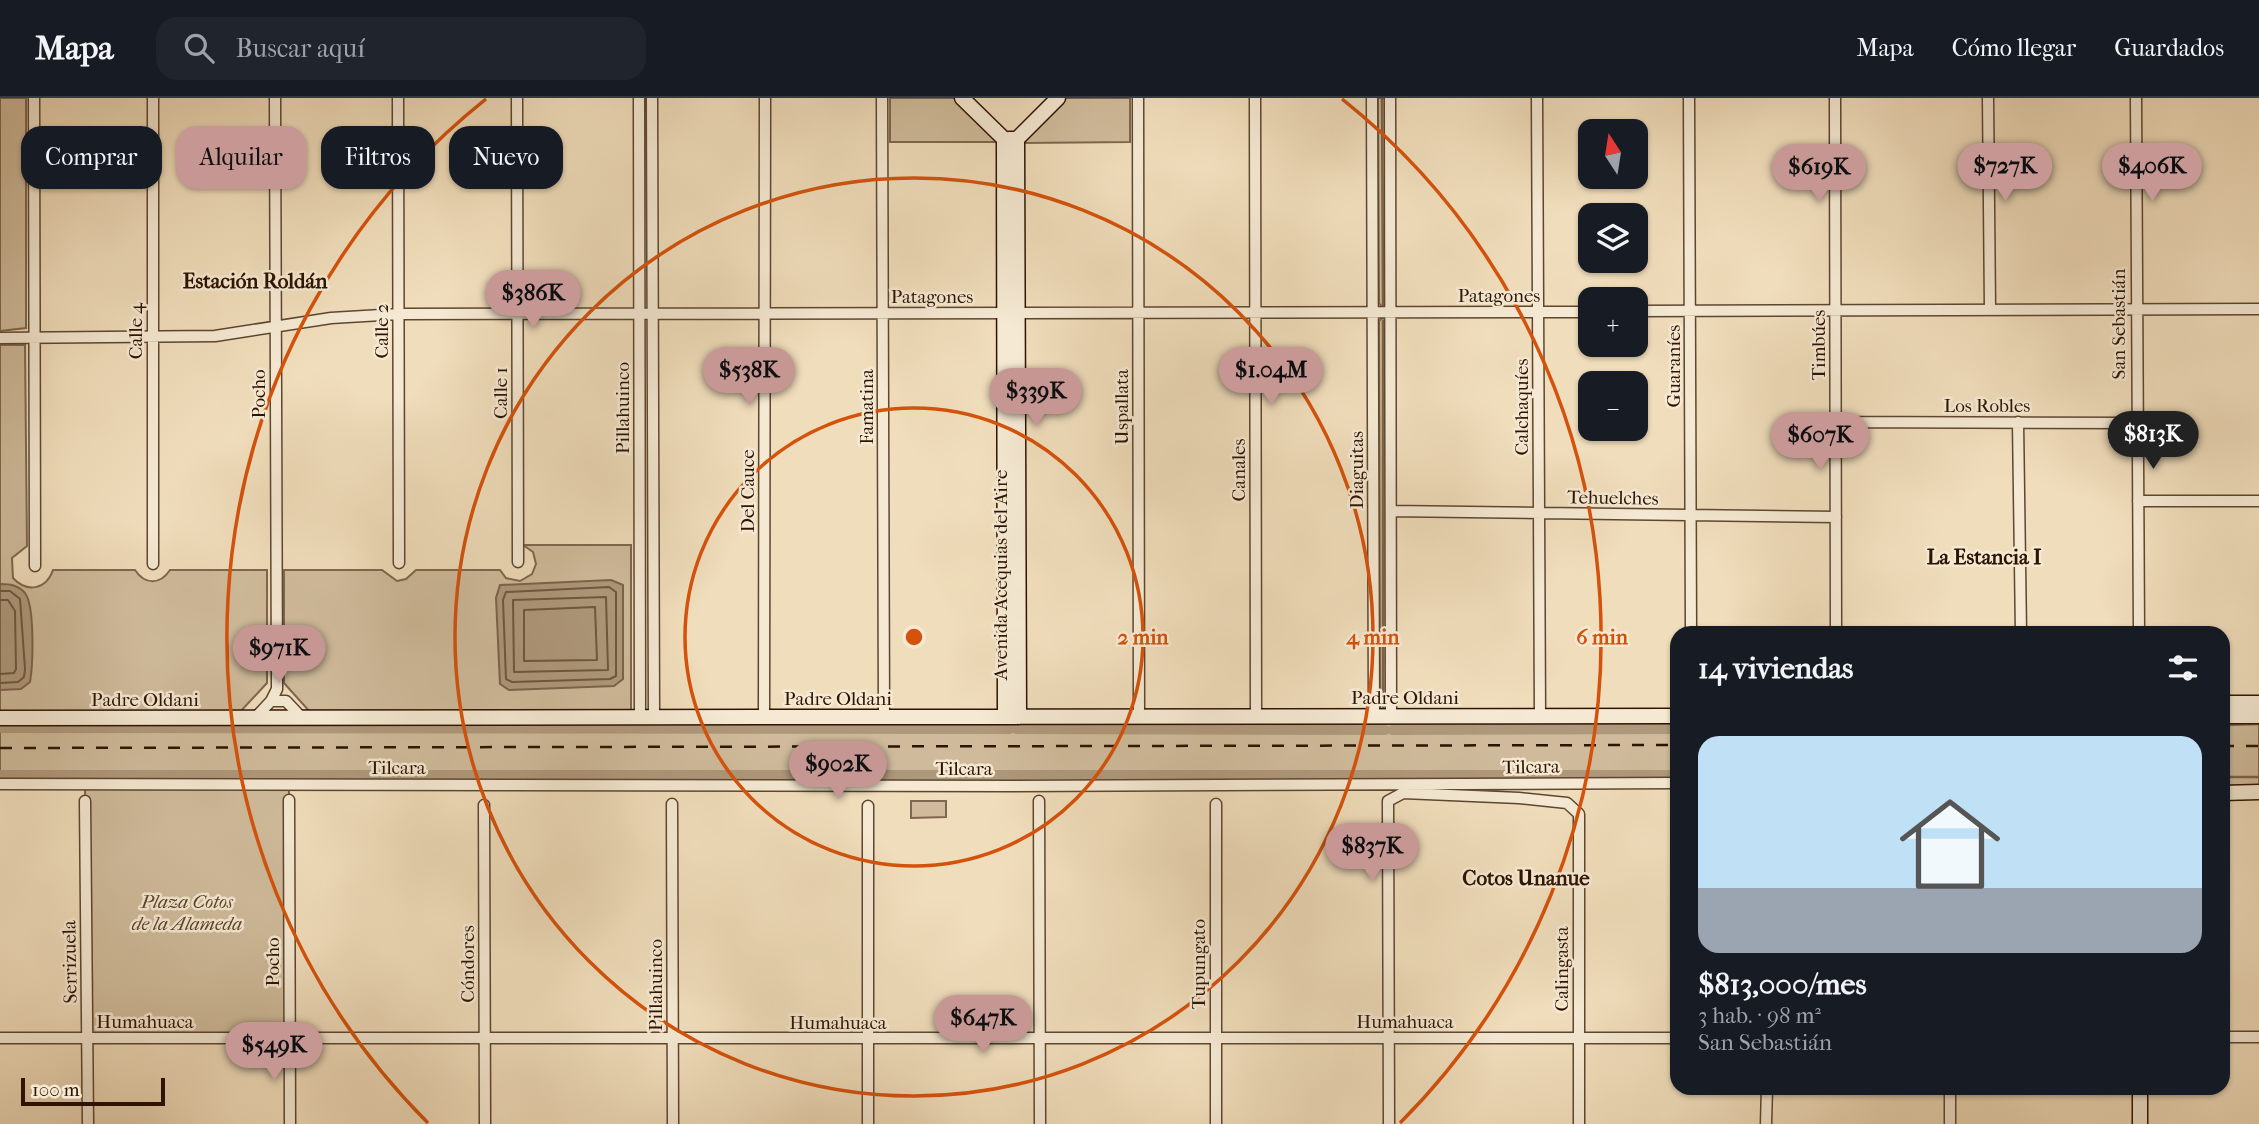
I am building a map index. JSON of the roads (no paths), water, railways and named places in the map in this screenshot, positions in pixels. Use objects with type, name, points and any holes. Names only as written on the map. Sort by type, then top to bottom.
[{"type":"main road","points":[[962,98],[1010,139],[1058,98]]},
{"type":"main road","name":"Avenida Acequias del Aire","points":[[1010,139],[1012,717]]},
{"type":"main road","points":[[2230,703],[2259,703]]},
{"type":"main road","name":"Padre Oldani","points":[[0,718],[1670,716]]},
{"type":"main road","points":[[2230,716],[2259,716]]},
{"type":"main road","points":[[2230,793],[2259,793]]},
{"type":"main road","points":[[2140,1095],[2140,1124]]},
{"type":"street","points":[[34,98],[35,566]]},
{"type":"street","name":"Calle 4","points":[[153,98],[153,564]]},
{"type":"street","name":"Pocho","points":[[255,718],[271,701],[277,689],[275,98]]},
{"type":"street","name":"Calle 2","points":[[398,98],[399,563]]},
{"type":"street","name":"Calle 1","points":[[517,98],[518,562]]},
{"type":"street","name":"Pillahuinco","points":[[639,98],[645,313],[647,717]]},
{"type":"street","name":"Pillahuinco","points":[[645,313],[652,98]]},
{"type":"street","name":"Del Cauce","points":[[764,717],[765,98]]},
{"type":"street","name":"Famatina","points":[[882,98],[884,717]]},
{"type":"street","name":"Uspallata","points":[[1138,98],[1139,717]]},
{"type":"street","name":"Canales","points":[[1255,98],[1256,717]]},
{"type":"street","name":"Diaguitas","points":[[1372,98],[1374,717]]},
{"type":"street","name":"Diaguitas","points":[[1390,98],[1391,716]]},
{"type":"street","name":"Calchaquíes","points":[[1537,98],[1540,716]]},
{"type":"street","name":"Guaraníes","points":[[1689,98],[1691,626]]},
{"type":"street","name":"Timbúes","points":[[1835,98],[1836,626]]},
{"type":"street","points":[[1989,98],[1990,309]]},
{"type":"street","name":"San Sebastián","points":[[2136,98],[2139,626]]},
{"type":"street","points":[[1648,311],[2259,309]]},
{"type":"street","name":"Patagones","points":[[0,338],[215,336],[331,318],[398,314],[1578,312]]},
{"type":"street","name":"Los Robles","points":[[1836,422],[2137,423]]},
{"type":"street","points":[[2018,422],[2021,626]]},
{"type":"street","points":[[2138,501],[2259,501]]},
{"type":"street","name":"Tehuelches","points":[[1391,511],[1836,517]]},
{"type":"street","points":[[277,689],[302,718]]},
{"type":"street","points":[[271,701],[286,701]]},
{"type":"street","name":"Tilcara","points":[[0,784],[1052,786],[1670,783]]},
{"type":"street","name":"Tilcara","points":[[1388,1038],[1388,802],[1403,793],[1519,798],[1567,803],[1580,814]]},
{"type":"street","name":"Serrizuela","points":[[85,800],[88,1124]]},
{"type":"street","name":"Pocho","points":[[289,800],[290,1124]]},
{"type":"street","points":[[1039,801],[1040,1124]]},
{"type":"street","name":"Cóndores","points":[[484,804],[485,1124]]},
{"type":"street","name":"Pillahuinco","points":[[672,804],[673,1124]]},
{"type":"street","name":"Tupungato","points":[[1216,804],[1216,1124]]},
{"type":"street","points":[[868,806],[868,1124]]},
{"type":"street","name":"Calingasta","points":[[1579,1124],[1580,814]]},
{"type":"street","points":[[2230,1037],[2259,1037]]},
{"type":"street","name":"Humahuaca","points":[[0,1038],[1670,1038]]},
{"type":"street","points":[[1388,1038],[1389,1124]]},
{"type":"street","points":[[1766,1124],[1767,1095]]},
{"type":"street","points":[[1950,1095],[1950,1124]]},
{"type":"water","points":[[611,580],[623,585],[623,679],[614,686],[509,690],[500,684],[496,598],[500,585]]},
{"type":"water","points":[[0,584],[22,590],[30,610],[31,674],[30,682],[21,689],[0,690]]},
{"type":"waterway","points":[[1382,98],[1383,304]]},
{"type":"waterway","points":[[1383,321],[1383,707]]},
{"type":"waterway","points":[[2230,725],[2259,724]]},
{"type":"waterway","points":[[0,728],[1010,729]]},
{"type":"waterway","points":[[1016,729],[1385,730]]},
{"type":"waterway","points":[[1392,730],[1670,729]]},
{"type":"waterway","points":[[0,775],[1670,775]]},
{"type":"waterway","points":[[2230,777],[2259,777]]},
{"type":"railway","points":[[0,748],[1670,745]]},
{"type":"railway","points":[[2230,746],[2259,746]]},
{"type":"district","name":"Estación Roldán","points":[[255,281]]},
{"type":"district","name":"La Estancia I","points":[[1984,557]]},
{"type":"district","name":"Cotos Unanue","points":[[1526,878]]},
{"type":"park label","name":"Plaza Cotos de la Alameda","points":[[187,912]]}]
